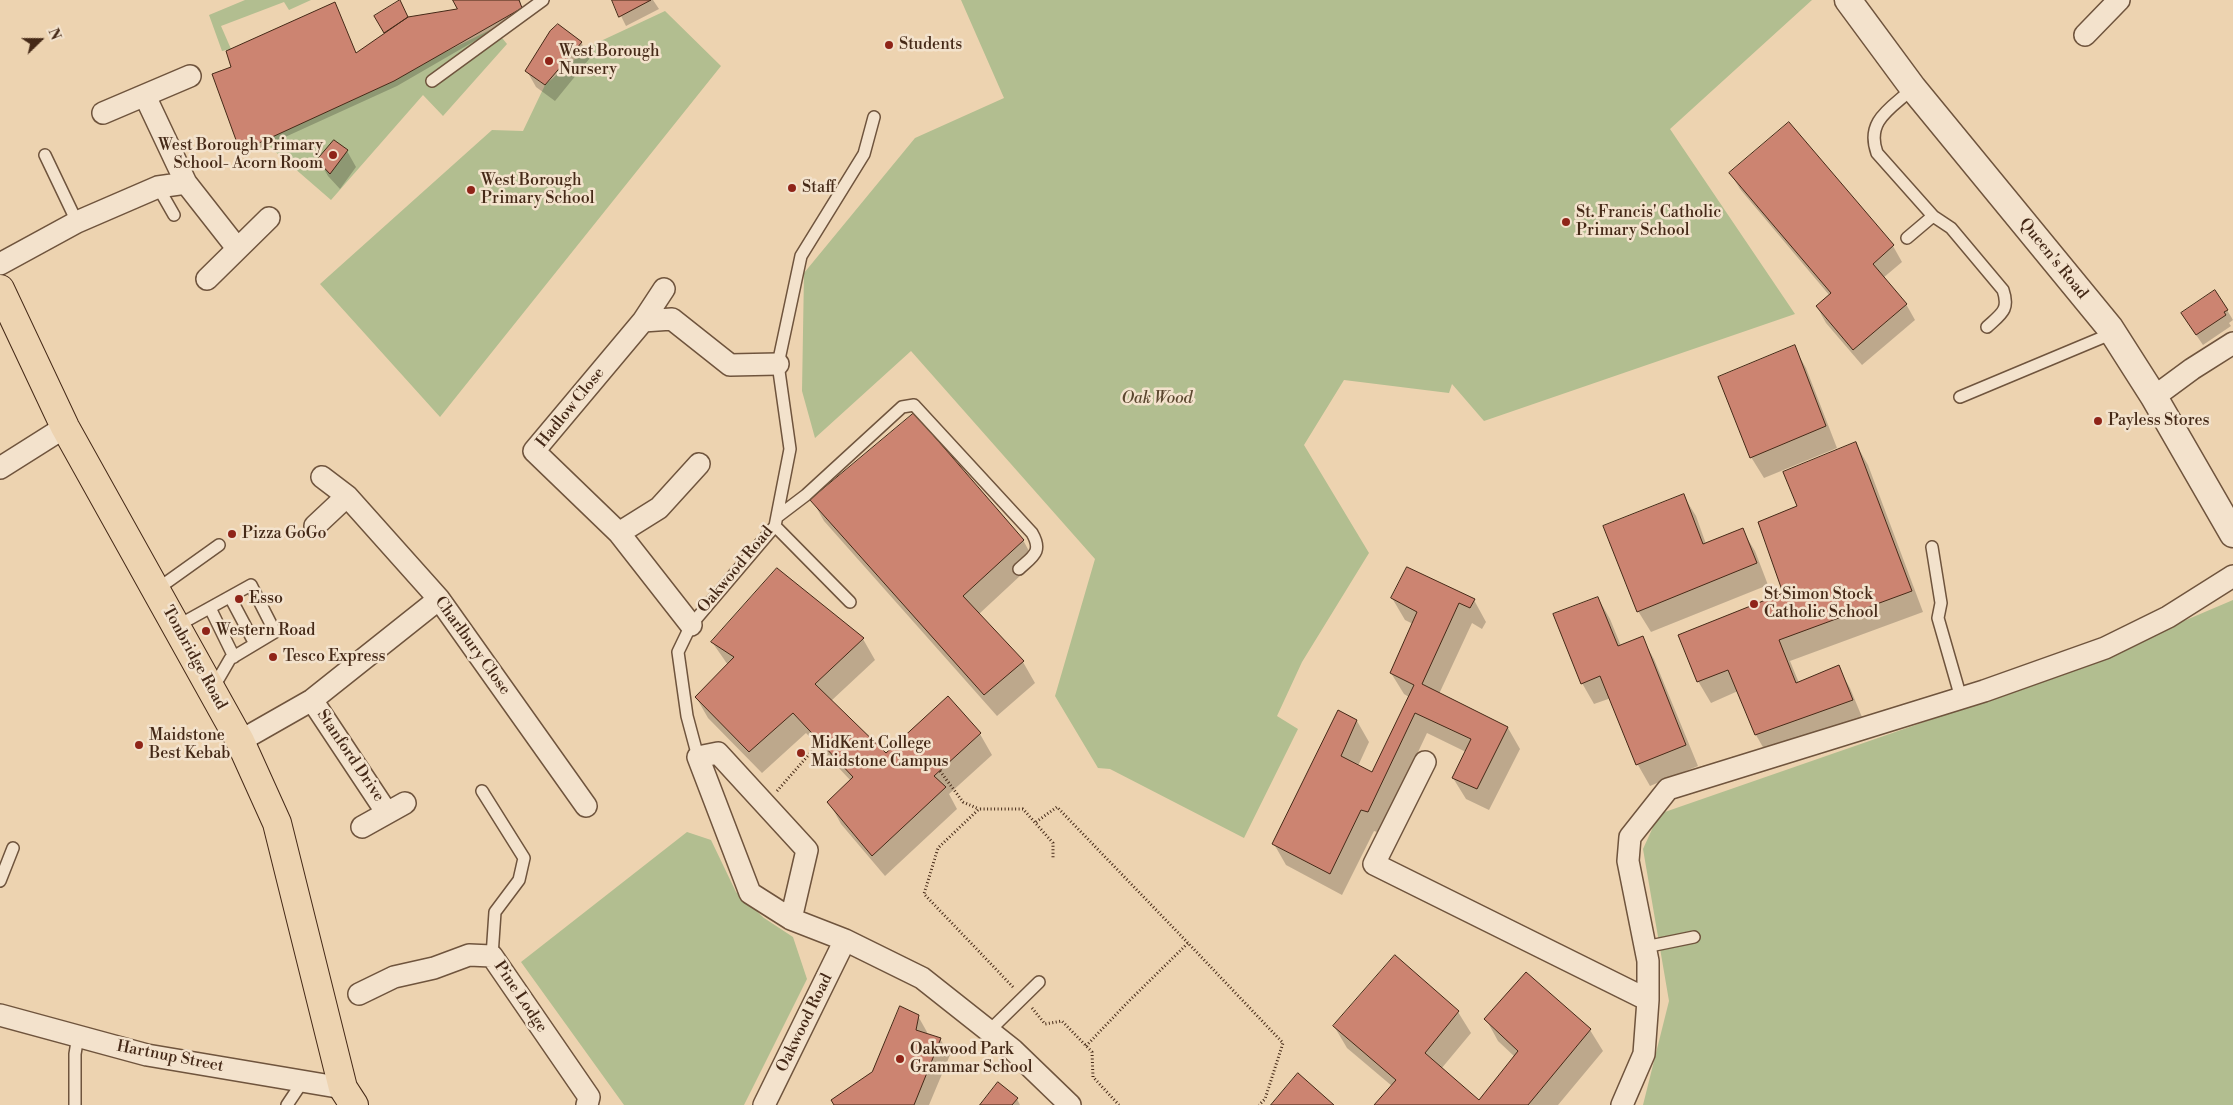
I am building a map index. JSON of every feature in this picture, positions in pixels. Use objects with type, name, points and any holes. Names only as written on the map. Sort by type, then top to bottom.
[{"type":"main road","name":"Tonbridge Road","points":[[0,288],[65,427],[240,741],[277,823],[349,1096]]},
{"type":"street","name":"Queen's Road","points":[[1848,0],[1913,88],[2113,333],[2154,397],[2233,534]]},
{"type":"street","points":[[2085,34],[2119,0]]},
{"type":"street","points":[[103,113],[190,76]]},
{"type":"street","points":[[146,96],[186,184],[237,248]]},
{"type":"street","points":[[0,264],[77,222],[158,187],[186,184]]},
{"type":"street","points":[[208,279],[269,218]]},
{"type":"street","name":"Hadlow Close","points":[[664,289],[643,321],[534,451],[619,533],[691,625]]},
{"type":"street","points":[[643,321],[672,319],[730,365],[778,364]]},
{"type":"street","points":[[2154,397],[2192,369],[2233,343]]},
{"type":"street","points":[[0,468],[65,427]]},
{"type":"street","points":[[619,533],[659,508],[699,464]]},
{"type":"street","name":"Charlbury Close","points":[[322,477],[347,496],[439,599],[586,806]]},
{"type":"street","points":[[315,526],[347,496]]},
{"type":"street","points":[[1622,1105],[1644,1054],[1648,1000],[1648,961],[1628,861],[1630,837],[1668,789],[1960,698],[2106,648],[2168,616],[2233,576]]},
{"type":"street","name":"Stanford Drive","points":[[240,741],[312,700],[439,599]]},
{"type":"street","name":"Stanford Drive","points":[[312,700],[396,808],[362,827]]},
{"type":"street","points":[[698,757],[718,753],[807,850],[791,919]]},
{"type":"street","name":"Oakwood Road","points":[[698,757],[750,893],[791,919],[845,940],[922,978],[1013,1050],[1070,1105]]},
{"type":"street","points":[[1425,762],[1374,864],[1648,1000]]},
{"type":"street","name":"Oakwood Road","points":[[764,1105],[845,940]]},
{"type":"street","name":"Pine Lodge","points":[[359,994],[394,977],[434,968],[468,955],[492,956],[589,1097],[587,1105]]},
{"type":"street","name":"Hartnup Street","points":[[0,1015],[147,1055],[303,1081],[349,1096]]},
{"type":"lane","points":[[432,81],[543,0]]},
{"type":"lane","points":[[1913,88],[1878,120],[1873,130],[1874,144],[1877,153],[1933,216],[1951,228],[2003,290],[2006,300],[2003,312],[1987,327]]},
{"type":"lane","name":"Oakwood Road","points":[[698,757],[687,716],[678,652],[691,625],[776,521],[790,449],[778,364],[801,256],[864,154],[874,117]]},
{"type":"lane","points":[[45,155],[77,222]]},
{"type":"lane","points":[[158,187],[174,214]]},
{"type":"lane","points":[[1908,238],[1933,216]]},
{"type":"lane","points":[[1960,398],[2113,333]]},
{"type":"lane","points":[[850,602],[776,521],[902,407],[914,405],[1032,532],[1038,547],[1036,554],[1019,569]]},
{"type":"lane","points":[[156,590],[219,545]]},
{"type":"lane","points":[[1932,547],[1941,602],[1938,618],[1960,698]]},
{"type":"lane","points":[[176,626],[251,585],[275,632],[230,659],[212,690]]},
{"type":"lane","points":[[230,596],[255,644]]},
{"type":"lane","points":[[210,608],[234,657]]},
{"type":"lane","points":[[482,791],[524,858],[519,880],[496,912],[492,956]]},
{"type":"lane","points":[[0,881],[13,848]]},
{"type":"lane","points":[[1645,947],[1694,937]]},
{"type":"lane","points":[[989,1031],[1039,982]]},
{"type":"lane","points":[[75,1105],[75,1054],[78,1036]]},
{"type":"lane","points":[[287,1105],[303,1081]]},
{"type":"path","points":[[765,804],[820,742]]},
{"type":"path","points":[[940,771],[963,802],[978,809],[1023,809],[1053,843],[1053,858]]},
{"type":"path","points":[[1036,822],[1057,807],[1283,1043],[1265,1099],[1259,1105]]},
{"type":"path","points":[[978,809],[938,848],[924,894],[1023,998],[1045,1024],[1062,1021],[1092,1052],[1093,1077],[1120,1105]]},
{"type":"path","points":[[1086,1046],[1188,943]]},
{"type":"green space","points":[[245,0],[311,0],[289,10],[284,2],[221,26],[231,49],[222,51],[209,15]]},
{"type":"green space","name":"Oak Wood","points":[[961,0],[1812,0],[1670,129],[1795,314],[1484,421],[1452,384],[1449,393],[1344,380],[1304,445],[1369,553],[1302,662],[1277,716],[1298,729],[1244,838],[1110,769],[1098,768],[1055,696],[1095,559],[911,351],[815,438],[802,391],[804,273],[915,138],[1004,98]]},
{"type":"green space","points":[[665,11],[721,66],[440,417],[320,284],[492,130],[523,131],[545,85],[590,46]]},
{"type":"green space","points":[[494,28],[507,44],[443,116],[423,95],[331,200],[263,141],[394,81],[439,55]]},
{"type":"green space","points":[[2233,600],[2233,1105],[1643,1105],[1669,1001],[1643,849],[1659,814],[2045,680]]},
{"type":"green space","points":[[687,832],[711,840],[736,892],[764,918],[793,937],[807,979],[744,1105],[624,1105],[521,962]]},
{"type":"building","points":[[400,0],[408,17],[384,33],[374,16]]},
{"type":"building","points":[[453,0],[519,0],[522,8],[394,81],[246,149],[236,140],[212,74],[231,67],[226,51],[335,2],[356,53],[408,17],[457,9]]},
{"type":"building","points":[[612,0],[651,0],[619,17]]},
{"type":"building","name":"West Borough Nursery","points":[[558,24],[582,42],[545,85],[525,71],[550,31]]},
{"type":"building","points":[[1789,122],[1894,245],[1873,264],[1907,304],[1853,350],[1816,306],[1831,293],[1729,173]]},
{"type":"building","name":"West Borough Primary School- Acorn Room","points":[[334,140],[348,150],[330,174],[317,160]]},
{"type":"building","points":[[2215,290],[2228,310],[2224,312],[2226,315],[2196,335],[2181,313]]},
{"type":"building","points":[[1795,345],[1826,426],[1750,458],[1718,377]]},
{"type":"building","points":[[914,413],[1024,540],[963,596],[1024,661],[984,695],[810,500]]},
{"type":"building","points":[[1856,442],[1912,591],[1779,640],[1796,683],[1839,665],[1853,700],[1755,735],[1728,670],[1697,682],[1678,635],[1783,593],[1758,522],[1797,506],[1783,472]]},
{"type":"building","points":[[1684,494],[1703,544],[1743,528],[1757,563],[1637,612],[1603,526]]},
{"type":"building","points":[[1407,567],[1475,599],[1470,608],[1459,603],[1422,684],[1508,727],[1477,789],[1452,778],[1471,739],[1415,713],[1368,812],[1361,810],[1330,874],[1272,844],[1338,710],[1357,720],[1341,756],[1372,772],[1414,685],[1390,673],[1417,612],[1391,598]]},
{"type":"building","points":[[777,568],[864,638],[815,684],[886,753],[948,696],[981,733],[934,776],[946,787],[872,856],[827,802],[853,777],[793,713],[749,752],[695,697],[734,657],[711,642]]},
{"type":"building","points":[[1598,597],[1618,646],[1643,636],[1686,745],[1636,765],[1600,676],[1581,684],[1553,614]]},
{"type":"building","points":[[1395,955],[1459,1011],[1425,1053],[1479,1100],[1518,1051],[1484,1019],[1526,972],[1591,1029],[1528,1105],[1374,1105],[1396,1080],[1333,1026]]},
{"type":"building","points":[[900,1006],[919,1015],[916,1030],[941,1038],[914,1105],[834,1105],[831,1100],[872,1072]]},
{"type":"building","points":[[1298,1073],[1334,1105],[1271,1105]]},
{"type":"building","points":[[998,1082],[1018,1098],[1012,1105],[980,1105]]},
{"type":"place","name":"Students","points":[[889,45]]},
{"type":"place","name":"West Borough Nursery","points":[[549,61]]},
{"type":"place","name":"West Borough Primary School- Acorn Room","points":[[333,155]]},
{"type":"place","name":"Staff","points":[[792,188]]},
{"type":"place","name":"West Borough Primary School","points":[[471,190]]},
{"type":"place","name":"St. Francis' Catholic Primary School","points":[[1566,222]]},
{"type":"place","name":"Payless Stores","points":[[2098,421]]},
{"type":"place","name":"Pizza GoGo","points":[[232,534]]},
{"type":"place","name":"Esso","points":[[239,599]]},
{"type":"place","name":"St Simon Stock Catholic School","points":[[1754,604]]},
{"type":"place","name":"Western Road","points":[[206,631]]},
{"type":"place","name":"Tesco Express","points":[[273,657]]},
{"type":"place","name":"Maidstone Best Kebab","points":[[139,745]]},
{"type":"place","name":"MidKent College Maidstone Campus","points":[[801,753]]},
{"type":"place","name":"Oakwood Park Grammar School","points":[[900,1059]]}]
